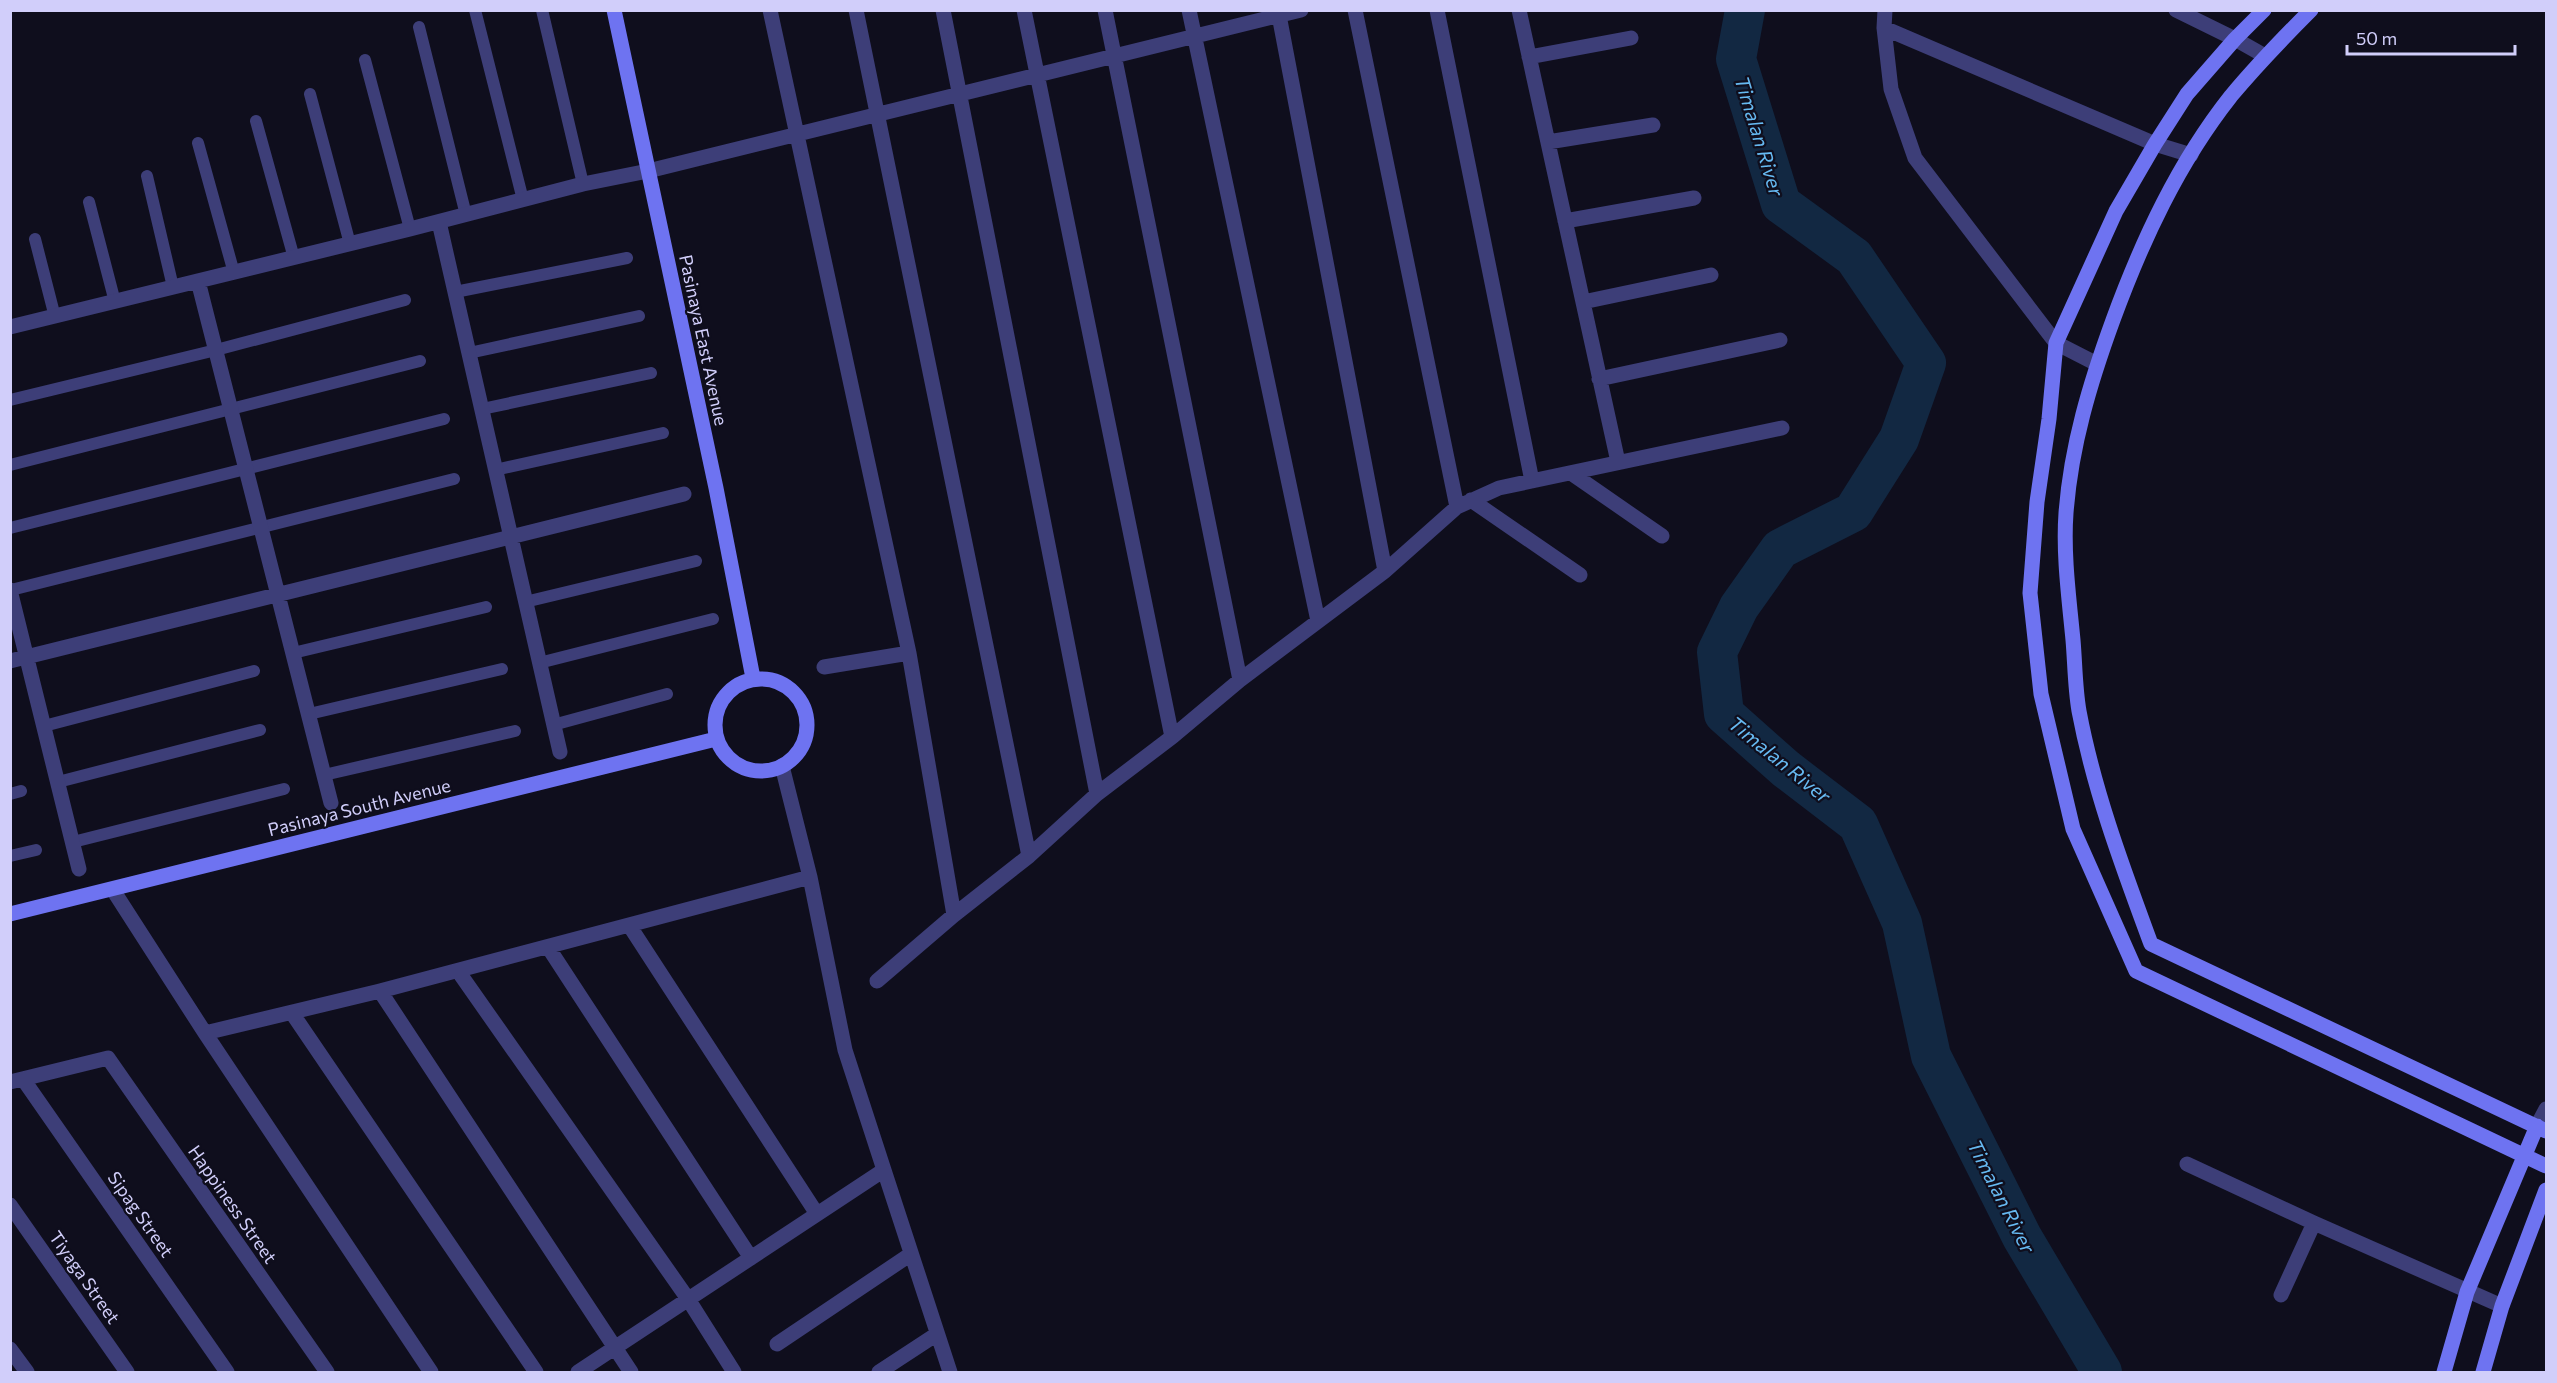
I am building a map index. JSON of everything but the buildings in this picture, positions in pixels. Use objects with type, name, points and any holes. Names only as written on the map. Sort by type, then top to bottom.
[{"type":"street","name":"Pasinaya East Avenue","points":[[614,10],[716,488],[753,678]]},
{"type":"street","points":[[770,10],[909,653],[954,915]]},
{"type":"street","points":[[856,10],[1029,856]]},
{"type":"street","points":[[943,10],[1097,794]]},
{"type":"street","points":[[1024,10],[1173,737]]},
{"type":"street","points":[[1105,10],[1240,680]]},
{"type":"street","points":[[1189,10],[1318,621]]},
{"type":"street","points":[[10,327],[439,222],[583,184],[648,171],[1194,37],[1278,13],[1301,10]]},
{"type":"street","points":[[1355,10],[1456,507]]},
{"type":"street","points":[[1437,10],[1532,481]]},
{"type":"street","points":[[1519,10],[1618,462]]},
{"type":"street","points":[[1885,10],[1884,28],[1891,89],[1915,158],[2056,343],[2097,364]]},
{"type":"street","points":[[2176,10],[2265,56]]},
{"type":"street","points":[[2264,10],[2187,94],[2155,144],[2116,211],[2056,343],[2049,419],[2037,502],[2030,593],[2041,694],[2073,829],[2136,971],[2547,1167]]},
{"type":"street","points":[[2311,10],[2265,56],[2230,98],[2191,155],[2155,217],[2097,364],[2078,429],[2066,514],[2079,710],[2109,831],[2151,944],[2542,1128]]},
{"type":"street","points":[[1278,13],[1385,571]]},
{"type":"street","points":[[1884,28],[2155,144],[2191,155]]},
{"type":"street","points":[[1529,57],[1631,38]]},
{"type":"street","points":[[1548,142],[1653,125]]},
{"type":"street","points":[[1565,221],[1694,198]]},
{"type":"street","points":[[439,222],[560,752]]},
{"type":"street","points":[[1583,302],[1711,275]]},
{"type":"street","points":[[198,281],[331,802]]},
{"type":"street","points":[[1599,379],[1780,340]]},
{"type":"street","points":[[877,981],[954,915],[1029,856],[1097,794],[1173,737],[1240,680],[1385,571],[1456,507],[1499,488],[1782,428]]},
{"type":"street","points":[[1571,472],[1662,536]]},
{"type":"street","points":[[10,661],[684,494]]},
{"type":"street","points":[[1471,500],[1580,575]]},
{"type":"street","points":[[10,590],[79,869]]},
{"type":"street","points":[[824,667],[909,653]]},
{"type":"street","points":[[753,678],[783,683],[798,697],[807,717],[805,740],[792,760],[782,766],[759,771],[747,769],[727,757],[716,739],[714,726],[719,704],[733,687],[753,678]]},
{"type":"street","name":"Pasinaya South Avenue","points":[[10,914],[716,739]]},
{"type":"street","points":[[782,766],[810,877],[845,1050],[950,1372]]},
{"type":"street","points":[[205,1033],[380,992],[810,877]]},
{"type":"street","points":[[113,890],[205,1033],[431,1372]]},
{"type":"street","points":[[629,925],[817,1214]]},
{"type":"street","points":[[548,947],[751,1258]]},
{"type":"street","points":[[458,970],[688,1299],[735,1372]]},
{"type":"street","points":[[380,992],[631,1372]]},
{"type":"street","points":[[292,1013],[536,1372]]},
{"type":"street","name":"Happiness Street","points":[[17,1080],[108,1058],[327,1372]]},
{"type":"street","name":"Sipag Street","points":[[17,1080],[226,1372]]},
{"type":"street","points":[[2444,1372],[2467,1292],[2524,1156],[2542,1128],[2547,1109]]},
{"type":"street","points":[[2187,1164],[2502,1306]]},
{"type":"street","points":[[578,1372],[884,1170]]},
{"type":"street","points":[[2483,1372],[2502,1306],[2547,1190]]},
{"type":"street","name":"Tiyaga Street","points":[[10,1205],[127,1372]]},
{"type":"street","points":[[2281,1295],[2314,1223]]},
{"type":"street","points":[[777,1344],[911,1254]]},
{"type":"street","points":[[879,1372],[938,1334]]},
{"type":"street","points":[[10,1349],[27,1372]]},
{"type":"lane","points":[[475,10],[523,200]]},
{"type":"lane","points":[[542,10],[583,184]]},
{"type":"lane","points":[[419,27],[466,215]]},
{"type":"lane","points":[[365,60],[410,229]]},
{"type":"lane","points":[[310,94],[350,244]]},
{"type":"lane","points":[[256,121],[294,258]]},
{"type":"lane","points":[[198,142],[234,273]]},
{"type":"lane","points":[[147,176],[173,287]]},
{"type":"lane","points":[[88,202],[115,302]]},
{"type":"lane","points":[[35,239],[55,316]]},
{"type":"lane","points":[[455,292],[627,258]]},
{"type":"lane","points":[[10,400],[216,350],[405,300]]},
{"type":"lane","points":[[469,353],[639,316]]},
{"type":"lane","points":[[10,465],[420,361]]},
{"type":"lane","points":[[482,409],[651,373]]},
{"type":"lane","points":[[10,528],[444,418]]},
{"type":"lane","points":[[495,470],[663,433]]},
{"type":"lane","points":[[10,590],[454,479]]},
{"type":"lane","points":[[525,602],[696,561]]},
{"type":"lane","points":[[293,653],[486,607]]},
{"type":"lane","points":[[539,663],[713,619]]},
{"type":"lane","points":[[309,714],[502,669]]},
{"type":"lane","points":[[44,726],[254,671]]},
{"type":"lane","points":[[553,724],[667,694]]},
{"type":"lane","points":[[58,782],[260,730]]},
{"type":"lane","points":[[324,775],[515,731]]},
{"type":"lane","points":[[73,842],[284,789]]},
{"type":"lane","points":[[10,856],[36,850]]},
{"type":"waterway","name":"Timalan River","points":[[1745,10],[1736,59],[1781,204],[1854,257],[1926,363],[1899,439],[1853,512],[1780,549],[1739,607],[1717,652],[1724,714],[1786,769],[1858,824],[1902,923],[1931,1056],[2022,1237],[2102,1372]]}]
